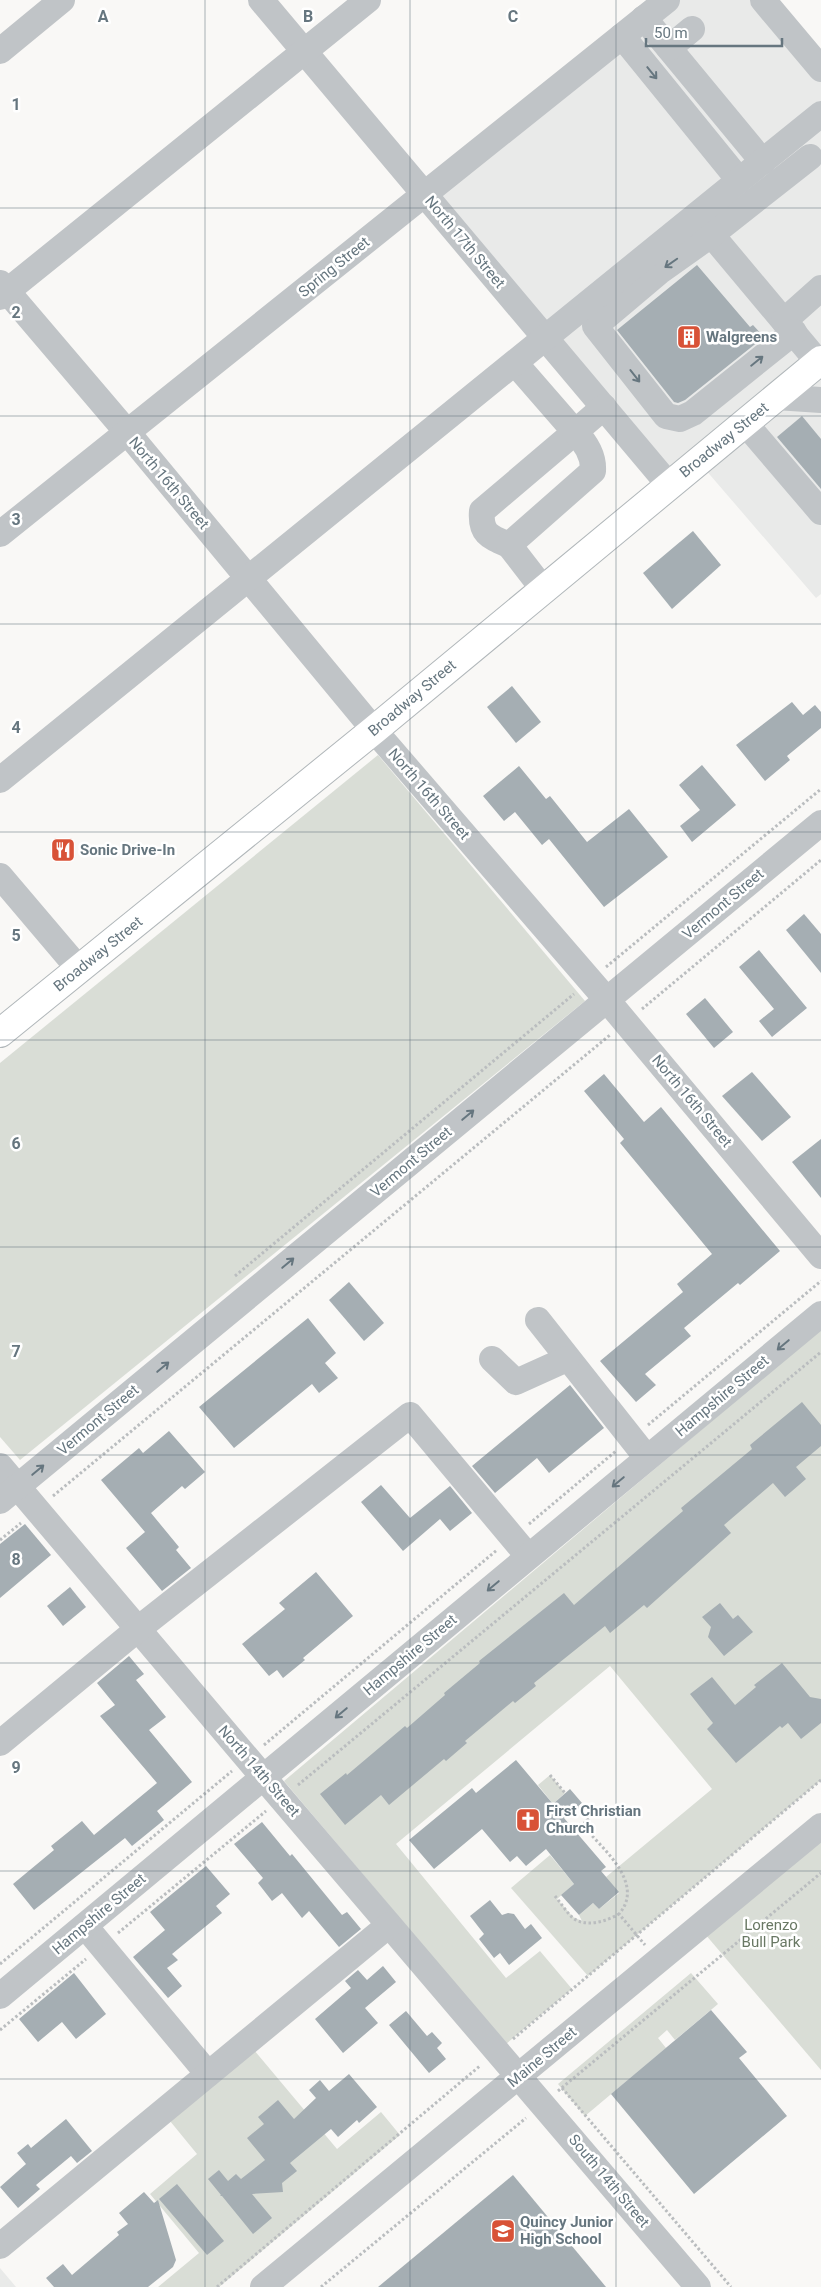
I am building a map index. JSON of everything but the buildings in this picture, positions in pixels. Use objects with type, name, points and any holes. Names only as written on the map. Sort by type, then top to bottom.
[{"type":"main road","name":"Broadway Street","points":[[0,1033],[374,730],[820,361]]},
{"type":"street","points":[[0,51],[62,0]]},
{"type":"street","name":"North 17th Street","points":[[261,0],[669,485]]},
{"type":"street","points":[[2,291],[368,0]]},
{"type":"street","name":"Spring Street","points":[[0,534],[667,0]]},
{"type":"street","points":[[763,0],[821,69]]},
{"type":"street","points":[[644,18],[762,162]]},
{"type":"street","points":[[669,48],[692,29]]},
{"type":"street","points":[[622,36],[739,180]]},
{"type":"street","points":[[703,226],[739,180],[821,114]]},
{"type":"street","points":[[0,780],[546,338],[589,317],[703,226],[815,163],[792,138]]},
{"type":"street","points":[[703,226],[820,361]]},
{"type":"street","points":[[589,317],[666,416],[680,419],[694,413],[789,327],[821,288]]},
{"type":"street","name":"North 16th Street","points":[[2,291],[127,432],[374,730],[626,1022],[821,1256]]},
{"type":"street","points":[[509,545],[593,471],[593,462],[588,448],[515,363]]},
{"type":"street","points":[[776,397],[821,400]]},
{"type":"street","points":[[543,590],[509,545],[490,537],[481,524],[482,512],[604,407]]},
{"type":"street","points":[[633,442],[666,416]]},
{"type":"street","points":[[745,422],[821,512]]},
{"type":"street","name":"Vermont Street","points":[[9,1494],[821,823]]},
{"type":"street","points":[[0,876],[79,969]]},
{"type":"street","name":"Hampshire Street","points":[[0,1996],[85,1926],[255,1768],[639,1448],[821,1314]]},
{"type":"street","points":[[538,1320],[639,1448]]},
{"type":"street","points":[[492,1359],[516,1382],[567,1359]]},
{"type":"street","points":[[0,1742],[138,1629],[410,1415],[520,1547]]},
{"type":"street","name":"North 14th Street","points":[[0,1466],[9,1494],[37,1510],[519,2076]]},
{"type":"street","name":"Maine Street","points":[[263,2287],[821,1826]]},
{"type":"street","points":[[0,2246],[390,1925]]},
{"type":"street","points":[[85,1926],[208,2074]]},
{"type":"street","name":"South 14th Street","points":[[519,2076],[553,2096],[698,2287]]},
{"type":"path","points":[[232,1279],[821,789]]},
{"type":"path","points":[[0,1540],[821,860]]},
{"type":"path","points":[[0,1964],[255,1768],[639,1448],[821,1281]]},
{"type":"path","points":[[0,2030],[821,1352]]},
{"type":"path","points":[[550,1775],[565,1793]]},
{"type":"path","points":[[217,2287],[821,1780]]},
{"type":"path","points":[[555,1896],[573,1917],[583,1922],[604,1921],[619,1914],[628,1898],[624,1875],[582,1825],[588,1820],[577,1807]]},
{"type":"path","points":[[321,2287],[821,1873]]},
{"type":"path","points":[[619,1914],[658,1960]]},
{"type":"path","points":[[553,2096],[731,2287]]},
{"type":"shaded area","points":[[667,0],[763,0],[821,69],[821,594],[816,598],[698,461],[669,485],[425,194]]},
{"type":"shaded area","points":[[0,2268],[16,2287],[0,2287]]},
{"type":"green space","points":[[378,755],[585,1001],[20,1460],[0,1437],[0,1063]]},
{"type":"green space","points":[[821,1329],[821,1780],[588,1976],[511,1888],[550,1855],[574,1884],[557,1899],[573,1917],[582,1921],[579,1915],[593,1903],[599,1909],[619,1893],[606,1877],[712,1789],[610,1666],[396,1844],[506,1978],[540,1951],[572,1989],[506,2044],[284,1781]]},
{"type":"green space","points":[[550,1775],[565,1793],[553,1804],[538,1785]]},
{"type":"green space","name":"Lorenzo Bull Park","points":[[821,1825],[821,2070],[699,1927]]},
{"type":"green space","points":[[691,1973],[718,2004],[675,2040],[667,2030],[658,2038],[666,2048],[585,2116],[558,2084]]},
{"type":"green space","points":[[254,2050],[337,2149],[381,2112],[400,2135],[219,2287],[158,2287],[199,2253],[150,2194],[197,2154],[170,2121]]},
{"type":"place","name":"Walgreens","points":[[689,337]]},
{"type":"place","name":"Sonic Drive-In","points":[[63,850]]},
{"type":"place","name":"First Christian Church","points":[[528,1820]]},
{"type":"place","name":"Quincy Junior High School","points":[[503,2231]]}]
